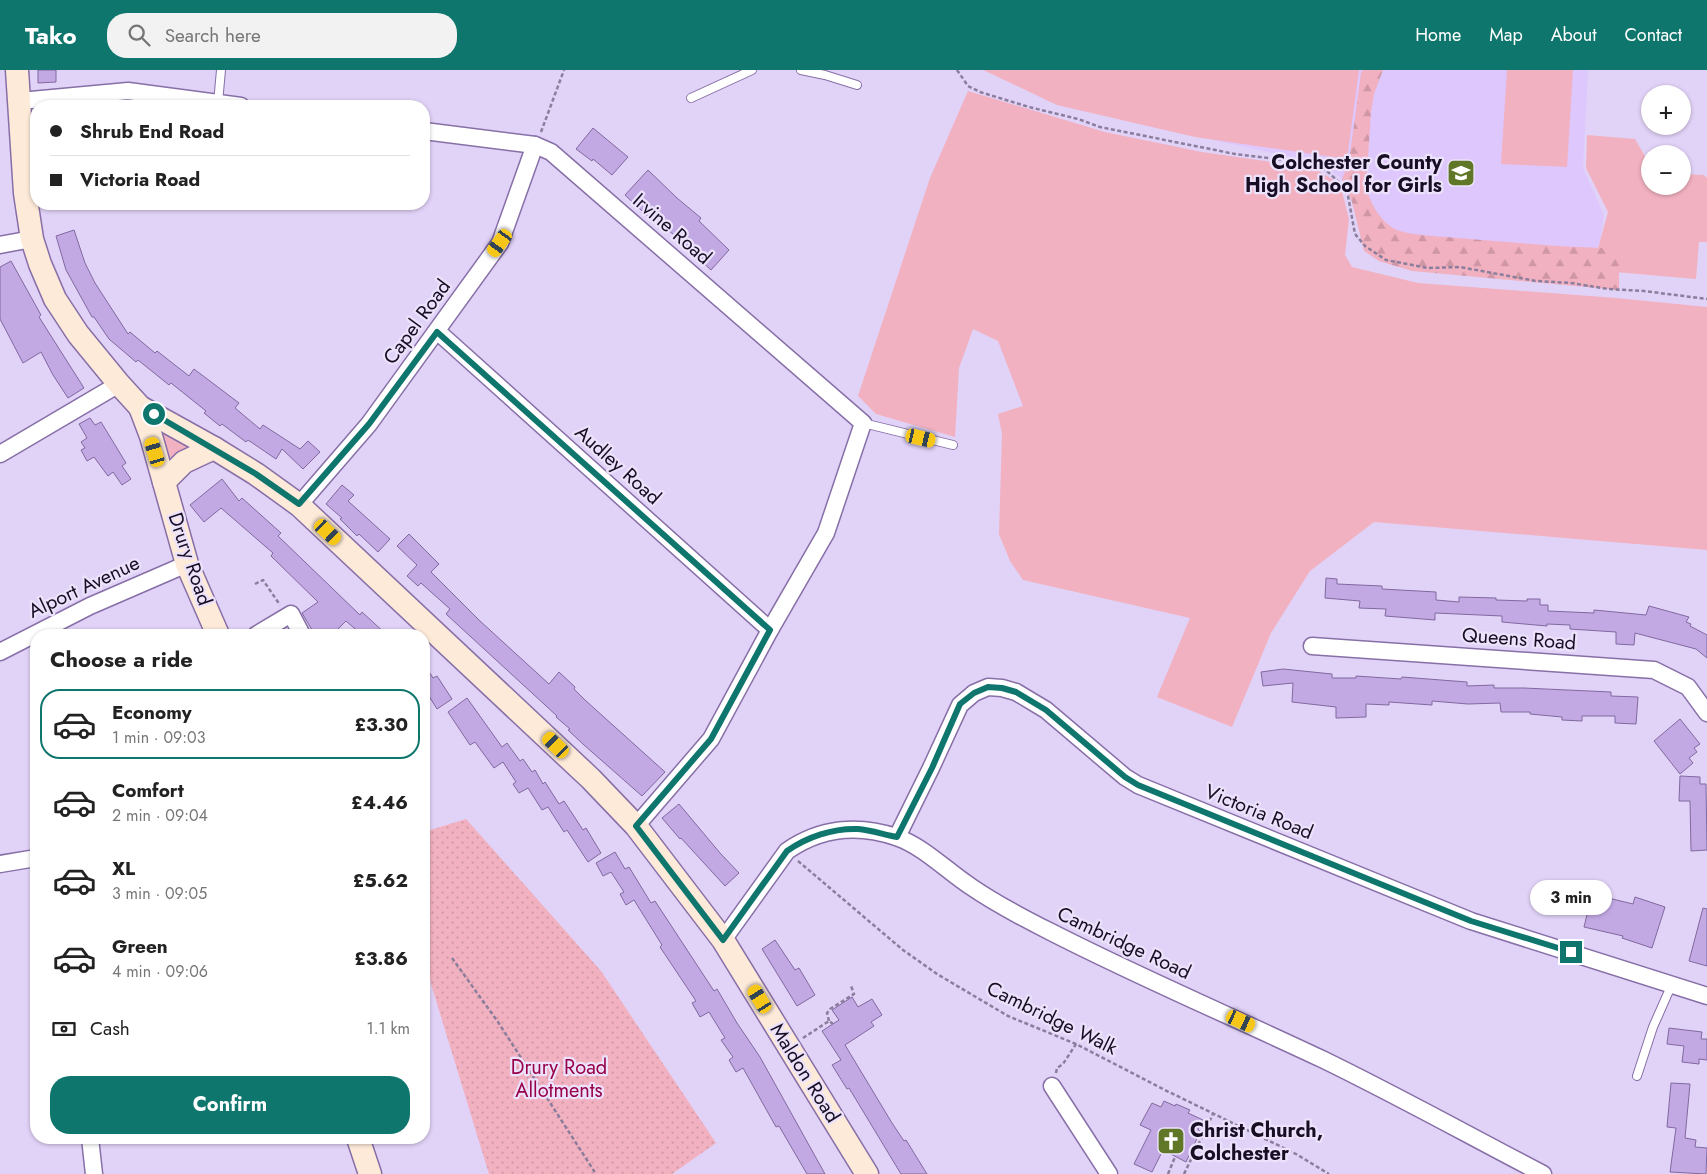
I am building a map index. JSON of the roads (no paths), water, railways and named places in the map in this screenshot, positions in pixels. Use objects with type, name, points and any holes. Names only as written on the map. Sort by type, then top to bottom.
[{"type":"main road","points":[[17,70],[25,193],[32,239],[40,264],[55,300],[78,334],[140,407]]},
{"type":"main road","name":"Maldon Road","points":[[140,407],[214,448],[299,504],[544,734],[636,826],[723,940],[867,1174]]},
{"type":"main road","name":"Drury Road","points":[[140,407],[187,564],[215,629]]},
{"type":"main road","points":[[164,482],[184,462],[214,448]]},
{"type":"main road","points":[[360,1144],[370,1174]]},
{"type":"street","points":[[40,100],[128,91],[196,100]]},
{"type":"street","points":[[20,102],[30,101]]},
{"type":"street","name":"Irvine Road","points":[[430,132],[535,145],[551,152],[863,423]]},
{"type":"street","name":"Capel Road","points":[[299,504],[369,424],[500,243],[535,145]]},
{"type":"street","points":[[0,245],[32,239]]},
{"type":"street","name":"Audley Road","points":[[437,332],[770,630]]},
{"type":"street","points":[[0,454],[119,384]]},
{"type":"street","points":[[636,826],[711,739],[770,630],[826,533],[863,423]]},
{"type":"street","name":"Alport Avenue","points":[[55,629],[90,606],[187,564]]},
{"type":"street","points":[[266,629],[290,614],[299,629]]},
{"type":"street","name":"Alport Avenue","points":[[0,652],[30,640]]},
{"type":"street","name":"Queens Road","points":[[1312,646],[1654,670],[1688,687],[1707,713]]},
{"type":"street","name":"Victoria Road","points":[[897,837],[932,768],[960,704],[974,693],[988,687],[1002,688],[1016,692],[1046,710],[1125,777],[1138,785],[1471,921],[1707,996]]},
{"type":"street","name":"Cambridge Road","points":[[723,940],[787,851],[799,843],[819,835],[840,830],[859,829],[897,837],[927,854],[970,886],[1012,912],[1098,956],[1190,997],[1374,1085],[1543,1174]]},
{"type":"street","points":[[0,864],[30,859]]},
{"type":"street","points":[[1052,1086],[1109,1174]]},
{"type":"street","points":[[91,1144],[94,1174]]},
{"type":"lane","points":[[218,100],[221,70]]},
{"type":"lane","points":[[691,98],[752,70]]},
{"type":"lane","points":[[800,70],[858,85]]},
{"type":"lane","points":[[863,423],[953,445]]},
{"type":"lane","points":[[1638,1076],[1652,1027],[1672,984]]},
{"type":"place","name":"Colchester County High School for Girls","points":[[1461,173]]},
{"type":"place","name":"Christ Church, Colchester","points":[[1171,1141]]},
{"type":"park label","name":"Drury Road Allotments","points":[[559,1078]]}]
